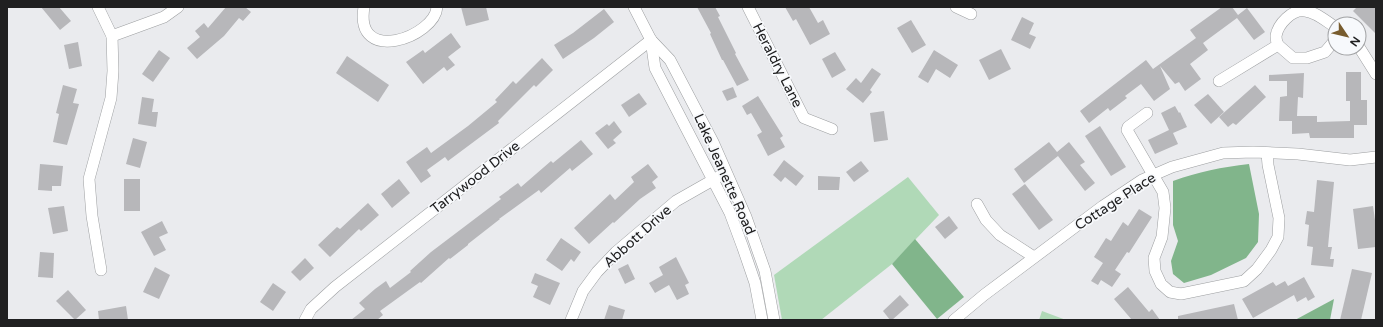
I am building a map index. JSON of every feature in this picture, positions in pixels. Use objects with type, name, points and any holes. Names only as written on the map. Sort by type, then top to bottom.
[{"type":"street","points":[[98,7],[112,36],[113,70],[110,98],[89,179],[92,216],[101,270]]},
{"type":"street","points":[[112,36],[164,17],[178,7]]},
{"type":"street","points":[[364,7],[363,17],[365,28],[371,36],[386,42],[399,40],[417,32],[430,22],[437,12],[437,7]]},
{"type":"street","name":"Lake Jeanette Road","points":[[634,7],[650,40],[656,68],[729,211],[754,283],[762,320]]},
{"type":"street","name":"Heraldry Lane","points":[[748,7],[804,118],[832,129]]},
{"type":"street","points":[[956,7],[971,14]]},
{"type":"street","points":[[1327,22],[1319,16],[1304,10],[1292,13],[1284,19],[1276,36],[1278,45],[1293,58],[1307,58],[1325,52],[1327,50]]},
{"type":"street","name":"Lake Jeanette Road","points":[[650,40],[670,60],[713,142],[746,217],[761,259],[765,271],[774,320]]},
{"type":"street","name":"Tarrywood Drive","points":[[305,320],[311,309],[335,287],[650,40]]},
{"type":"street","points":[[1219,81],[1278,45]]},
{"type":"street","points":[[1365,56],[1376,74]]},
{"type":"street","points":[[1147,114],[1128,127],[1128,130],[1164,192],[1165,208],[1162,237],[1154,258],[1155,272],[1161,284],[1170,292],[1181,294],[1244,281],[1257,269],[1271,250],[1278,236],[1279,218],[1267,153]]},
{"type":"street","name":"Cottage Place","points":[[954,320],[984,295],[1103,206],[1142,180],[1172,167],[1223,153],[1267,153],[1350,160],[1376,157]]},
{"type":"street","name":"Abbott Drive","points":[[571,320],[583,291],[597,272],[616,252],[676,201],[726,173]]},
{"type":"street","points":[[977,204],[986,220],[1000,235],[1034,257]]},
{"type":"green space","points":[[1249,164],[1259,214],[1258,242],[1246,258],[1211,275],[1184,283],[1173,274],[1171,261],[1178,241],[1173,225],[1173,181],[1210,170]]},
{"type":"green space","points":[[908,177],[939,215],[892,264],[821,320],[782,320],[774,275]]},
{"type":"green space","points":[[915,239],[964,297],[937,319],[892,264]]},
{"type":"green space","points":[[1334,299],[1330,320],[1295,320]]},
{"type":"green space","points":[[1042,311],[1066,320],[1039,320]]},
{"type":"building","points":[[41,7],[59,7],[71,21],[60,30]]},
{"type":"building","points":[[226,7],[245,7],[251,12],[243,21],[239,18],[224,36],[197,59],[187,48],[200,37],[195,31],[204,23],[208,28]]},
{"type":"building","points":[[461,7],[486,7],[489,20],[466,26]]},
{"type":"building","points":[[697,7],[715,7],[720,16],[718,17],[736,53],[735,54],[749,80],[737,86],[722,60],[710,34],[711,33]]},
{"type":"building","points":[[785,7],[809,7],[818,23],[823,20],[830,34],[810,45],[796,19],[793,21]]},
{"type":"building","points":[[1222,7],[1232,7],[1238,15],[1247,8],[1265,32],[1254,40],[1237,18],[1203,43],[1208,50],[1190,64],[1201,79],[1185,91],[1179,82],[1175,84],[1160,66],[1170,89],[1154,101],[1141,84],[1125,96],[1127,98],[1110,111],[1108,108],[1089,123],[1080,111],[1146,60],[1153,69],[1196,38],[1190,30]]},
{"type":"building","points":[[1357,7],[1376,7],[1376,34],[1367,25],[1367,16],[1358,16],[1353,11]]},
{"type":"building","points":[[604,9],[614,22],[594,38],[563,59],[554,45],[573,33]]},
{"type":"building","points":[[1022,17],[1034,23],[1029,34],[1036,37],[1030,49],[1011,40]]},
{"type":"building","points":[[911,20],[926,45],[912,53],[897,28]]},
{"type":"building","points":[[451,33],[461,47],[448,57],[455,65],[447,71],[444,67],[423,84],[406,62],[423,50],[425,53]]},
{"type":"building","points":[[78,42],[82,66],[69,69],[64,45]]},
{"type":"building","points":[[1001,49],[1011,69],[989,80],[979,60]]},
{"type":"building","points":[[159,50],[170,58],[153,82],[142,74]]},
{"type":"building","points":[[934,50],[958,65],[950,78],[936,69],[928,83],[918,77]]},
{"type":"building","points":[[835,52],[846,70],[832,78],[822,59]]},
{"type":"building","points":[[347,56],[389,85],[378,102],[336,73]]},
{"type":"building","points":[[542,58],[553,70],[536,87],[534,85],[498,121],[499,123],[448,161],[445,157],[427,170],[431,176],[421,183],[406,162],[427,147],[431,153],[468,126],[497,102],[495,100],[513,81],[516,84]]},
{"type":"building","points":[[872,68],[881,74],[870,90],[872,92],[863,103],[846,89],[856,78],[861,83]]},
{"type":"building","points":[[1346,72],[1361,72],[1361,100],[1367,100],[1367,125],[1354,125],[1354,138],[1310,138],[1309,133],[1292,134],[1292,121],[1279,121],[1280,97],[1287,96],[1287,81],[1269,81],[1269,75],[1304,73],[1303,98],[1298,97],[1297,116],[1317,116],[1317,122],[1350,121],[1350,101],[1346,101]]},
{"type":"building","points":[[63,85],[77,89],[73,103],[79,104],[67,145],[53,142],[59,114],[56,113]]},
{"type":"building","points":[[1255,85],[1266,97],[1236,125],[1233,123],[1228,127],[1219,117]]},
{"type":"building","points":[[733,87],[737,97],[727,101],[722,91]]},
{"type":"building","points":[[639,93],[647,104],[629,117],[621,105]]},
{"type":"building","points":[[1208,94],[1224,112],[1211,124],[1194,105]]},
{"type":"building","points":[[758,96],[783,136],[780,138],[785,147],[768,156],[757,135],[762,132],[751,113],[747,115],[742,106]]},
{"type":"building","points":[[142,97],[154,99],[152,112],[158,112],[156,127],[138,124]]},
{"type":"building","points":[[1175,106],[1179,113],[1180,112],[1187,127],[1173,133],[1178,144],[1155,154],[1148,140],[1169,130],[1161,113]]},
{"type":"building","points":[[884,111],[888,140],[874,142],[870,113]]},
{"type":"building","points":[[614,121],[622,132],[613,140],[616,143],[608,149],[595,133],[607,124],[609,126]]},
{"type":"building","points":[[1100,126],[1126,167],[1111,176],[1085,136]]},
{"type":"building","points":[[133,138],[147,142],[140,168],[126,164]]},
{"type":"building","points":[[581,140],[593,154],[572,171],[570,168],[541,193],[539,190],[499,219],[468,245],[450,259],[449,258],[421,283],[420,282],[380,311],[383,315],[377,320],[351,320],[365,309],[359,303],[375,289],[386,281],[390,288],[411,272],[410,271],[431,252],[501,199],[499,197],[518,183],[521,187],[551,161],[553,163]]},
{"type":"building","points":[[1049,142],[1057,152],[1069,142],[1085,162],[1080,165],[1095,183],[1085,191],[1058,156],[1024,183],[1014,169]]},
{"type":"building","points":[[784,160],[804,176],[796,186],[785,177],[781,182],[773,175]]},
{"type":"building","points":[[861,161],[869,171],[854,182],[846,172]]},
{"type":"building","points":[[40,164],[63,166],[61,186],[52,186],[52,191],[38,190]]},
{"type":"building","points":[[648,164],[658,177],[652,182],[656,188],[640,199],[589,244],[574,228],[610,194],[615,200],[634,182],[631,177]]},
{"type":"building","points":[[818,176],[840,177],[839,190],[818,190]]},
{"type":"building","points":[[124,179],[140,179],[140,211],[124,211]]},
{"type":"building","points":[[399,179],[410,193],[392,208],[381,194]]},
{"type":"building","points":[[1317,180],[1334,182],[1328,247],[1332,247],[1330,259],[1334,259],[1333,267],[1311,265],[1313,247],[1307,246],[1309,225],[1305,224],[1307,211],[1314,212]]},
{"type":"building","points":[[1025,184],[1053,220],[1039,230],[1012,194]]},
{"type":"building","points":[[368,203],[379,215],[361,231],[359,229],[330,257],[318,245],[337,227],[340,229]]},
{"type":"building","points":[[64,206],[68,231],[53,234],[48,208]]},
{"type":"building","points":[[1373,206],[1376,227],[1376,247],[1358,249],[1353,209]]},
{"type":"building","points":[[1139,209],[1152,217],[1129,253],[1127,252],[1115,270],[1121,274],[1112,287],[1101,280],[1098,285],[1091,281],[1103,263],[1094,257],[1106,238],[1111,241],[1123,222],[1128,226]]},
{"type":"building","points":[[949,216],[958,228],[945,239],[935,227]]},
{"type":"building","points":[[162,221],[168,233],[159,237],[166,250],[154,256],[141,232]]},
{"type":"building","points":[[561,238],[581,252],[574,262],[571,259],[562,271],[546,260]]},
{"type":"building","points":[[40,252],[54,253],[53,278],[38,277]]},
{"type":"building","points":[[676,257],[689,283],[685,285],[689,294],[677,300],[669,285],[655,293],[649,283],[663,275],[659,267]]},
{"type":"building","points":[[305,258],[314,268],[300,281],[291,272]]},
{"type":"building","points":[[628,264],[635,279],[625,284],[618,269]]},
{"type":"building","points":[[155,267],[170,275],[159,299],[143,292]]},
{"type":"building","points":[[1352,269],[1372,273],[1361,320],[1340,320]]},
{"type":"building","points":[[535,273],[560,283],[550,305],[533,297],[538,286],[531,283]]},
{"type":"building","points":[[1304,277],[1315,297],[1308,301],[1306,297],[1297,302],[1294,295],[1253,318],[1242,299],[1273,282],[1276,286],[1285,281],[1288,286]]},
{"type":"building","points":[[273,283],[286,292],[273,311],[260,302]]},
{"type":"building","points":[[1128,287],[1149,312],[1152,309],[1160,320],[1132,320],[1114,299]]},
{"type":"building","points":[[68,290],[86,310],[75,320],[56,301]]},
{"type":"building","points":[[900,295],[909,305],[892,320],[890,320],[883,311]]},
{"type":"building","points":[[1234,304],[1238,320],[1178,320],[1178,316]]},
{"type":"building","points":[[609,305],[625,310],[622,320],[604,320]]},
{"type":"building","points":[[126,306],[128,320],[99,320],[98,311]]}]
